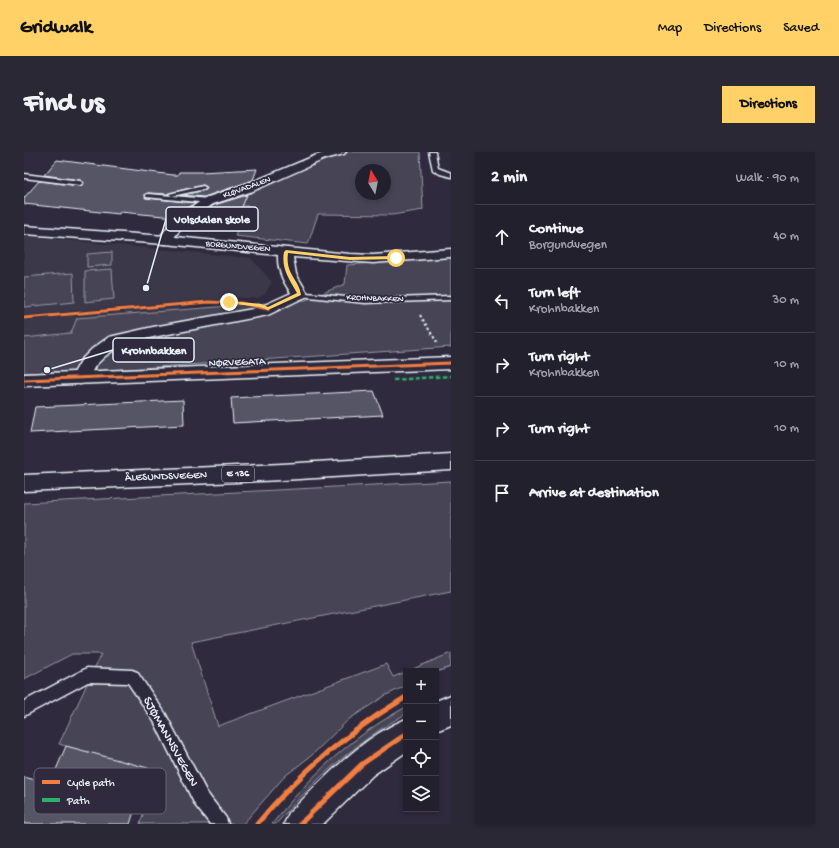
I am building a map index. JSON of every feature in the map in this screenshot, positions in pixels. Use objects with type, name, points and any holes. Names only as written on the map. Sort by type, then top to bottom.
[{"type":"main road","name":"BORGUNDVEGEN","points":[[24,230],[165,240],[338,258],[373,259],[451,253]]},
{"type":"main road","points":[[286,252],[284,262],[287,271],[300,294]]},
{"type":"main road","name":"NØRVEGATA","points":[[24,380],[451,363]]},
{"type":"main road","name":"ÅLESUNDSVEGEN","points":[[24,483],[282,472],[451,462]]},
{"type":"main road","points":[[439,715],[451,709]]},
{"type":"main road","points":[[300,824],[362,764],[403,736]]},
{"type":"street","name":"KLØVADALEN","points":[[165,240],[177,224],[209,201],[249,188],[321,157],[340,152]]},
{"type":"street","points":[[80,378],[88,363],[98,353],[115,341],[153,332],[262,312],[300,294]]},
{"type":"lane","points":[[432,152],[435,169],[442,173],[451,175]]},
{"type":"lane","points":[[24,176],[80,183]]},
{"type":"lane","points":[[159,197],[203,188]]},
{"type":"lane","points":[[148,196],[209,201]]},
{"type":"lane","name":"KROHNBAKKEN","points":[[300,294],[365,301],[451,298]]},
{"type":"lane","name":"SJØMANNSVEGEN","points":[[24,709],[87,675],[132,677],[160,718],[201,799],[220,824]]},
{"type":"path","points":[[421,316],[436,341]]},
{"type":"shaded area","points":[[348,152],[420,152],[423,210],[392,215],[318,214],[308,244],[235,236],[248,206],[213,203],[324,158]]},
{"type":"shaded area","points":[[24,236],[251,258],[272,282],[265,294],[258,298],[227,298],[169,311],[78,318],[72,333],[24,338]]},
{"type":"shaded area","points":[[112,252],[112,265],[87,267],[87,254]]},
{"type":"shaded area","points":[[451,257],[451,347],[112,370],[24,373],[24,338],[71,333],[77,318],[306,300],[345,284],[347,265]]},
{"type":"shaded area","points":[[112,269],[114,299],[85,302],[85,271]]},
{"type":"shaded area","points":[[73,273],[74,302],[24,307],[24,277]]},
{"type":"shaded area","points":[[451,481],[451,591],[191,642],[218,726],[386,664],[393,677],[403,673],[403,687],[386,695],[348,720],[312,755],[285,776],[243,824],[140,824],[143,814],[166,814],[166,768],[139,768],[59,744],[101,654],[72,654],[24,679],[24,503]]},
{"type":"shaded area","points":[[451,653],[451,667],[439,671],[439,668],[415,668]]},
{"type":"shaded area","points":[[403,709],[403,716],[370,737],[336,763],[276,824],[272,824],[302,789],[333,758],[367,731]]},
{"type":"building","points":[[57,160],[173,175],[178,175],[179,172],[257,169],[253,180],[204,197],[182,195],[206,190],[207,187],[203,185],[168,194],[145,194],[146,198],[195,203],[175,217],[120,212],[119,214],[24,204],[24,198],[39,181],[80,186],[84,183],[80,180],[44,175]]},
{"type":"building","points":[[247,195],[235,223],[195,219],[214,205]]},
{"type":"building","points":[[374,391],[383,415],[233,423],[231,398]]},
{"type":"building","points":[[183,400],[184,425],[30,433],[35,407]]},
{"type":"building","points":[[66,746],[148,768],[57,768]]},
{"type":"building","points":[[24,777],[34,780],[34,814],[133,814],[130,824],[24,824]]},
{"type":"marked path","points":[[393,380],[451,376]]},
{"type":"cycle path","points":[[24,318],[208,302],[240,303],[268,309]]},
{"type":"cycle path","points":[[24,380],[451,363]]},
{"type":"cycle path","points":[[257,824],[289,787],[325,753],[364,723],[403,699]]},
{"type":"cycle path","points":[[300,824],[362,764],[403,736]]},
{"type":"place","name":"Volsdalen skole","points":[[146,288]]},
{"type":"place","name":"Krohnbakken","points":[[47,370]]},
{"type":"route","points":[[229,302],[261,306],[268,309],[300,294],[291,280],[284,262],[286,252],[338,258],[396,258]]}]
